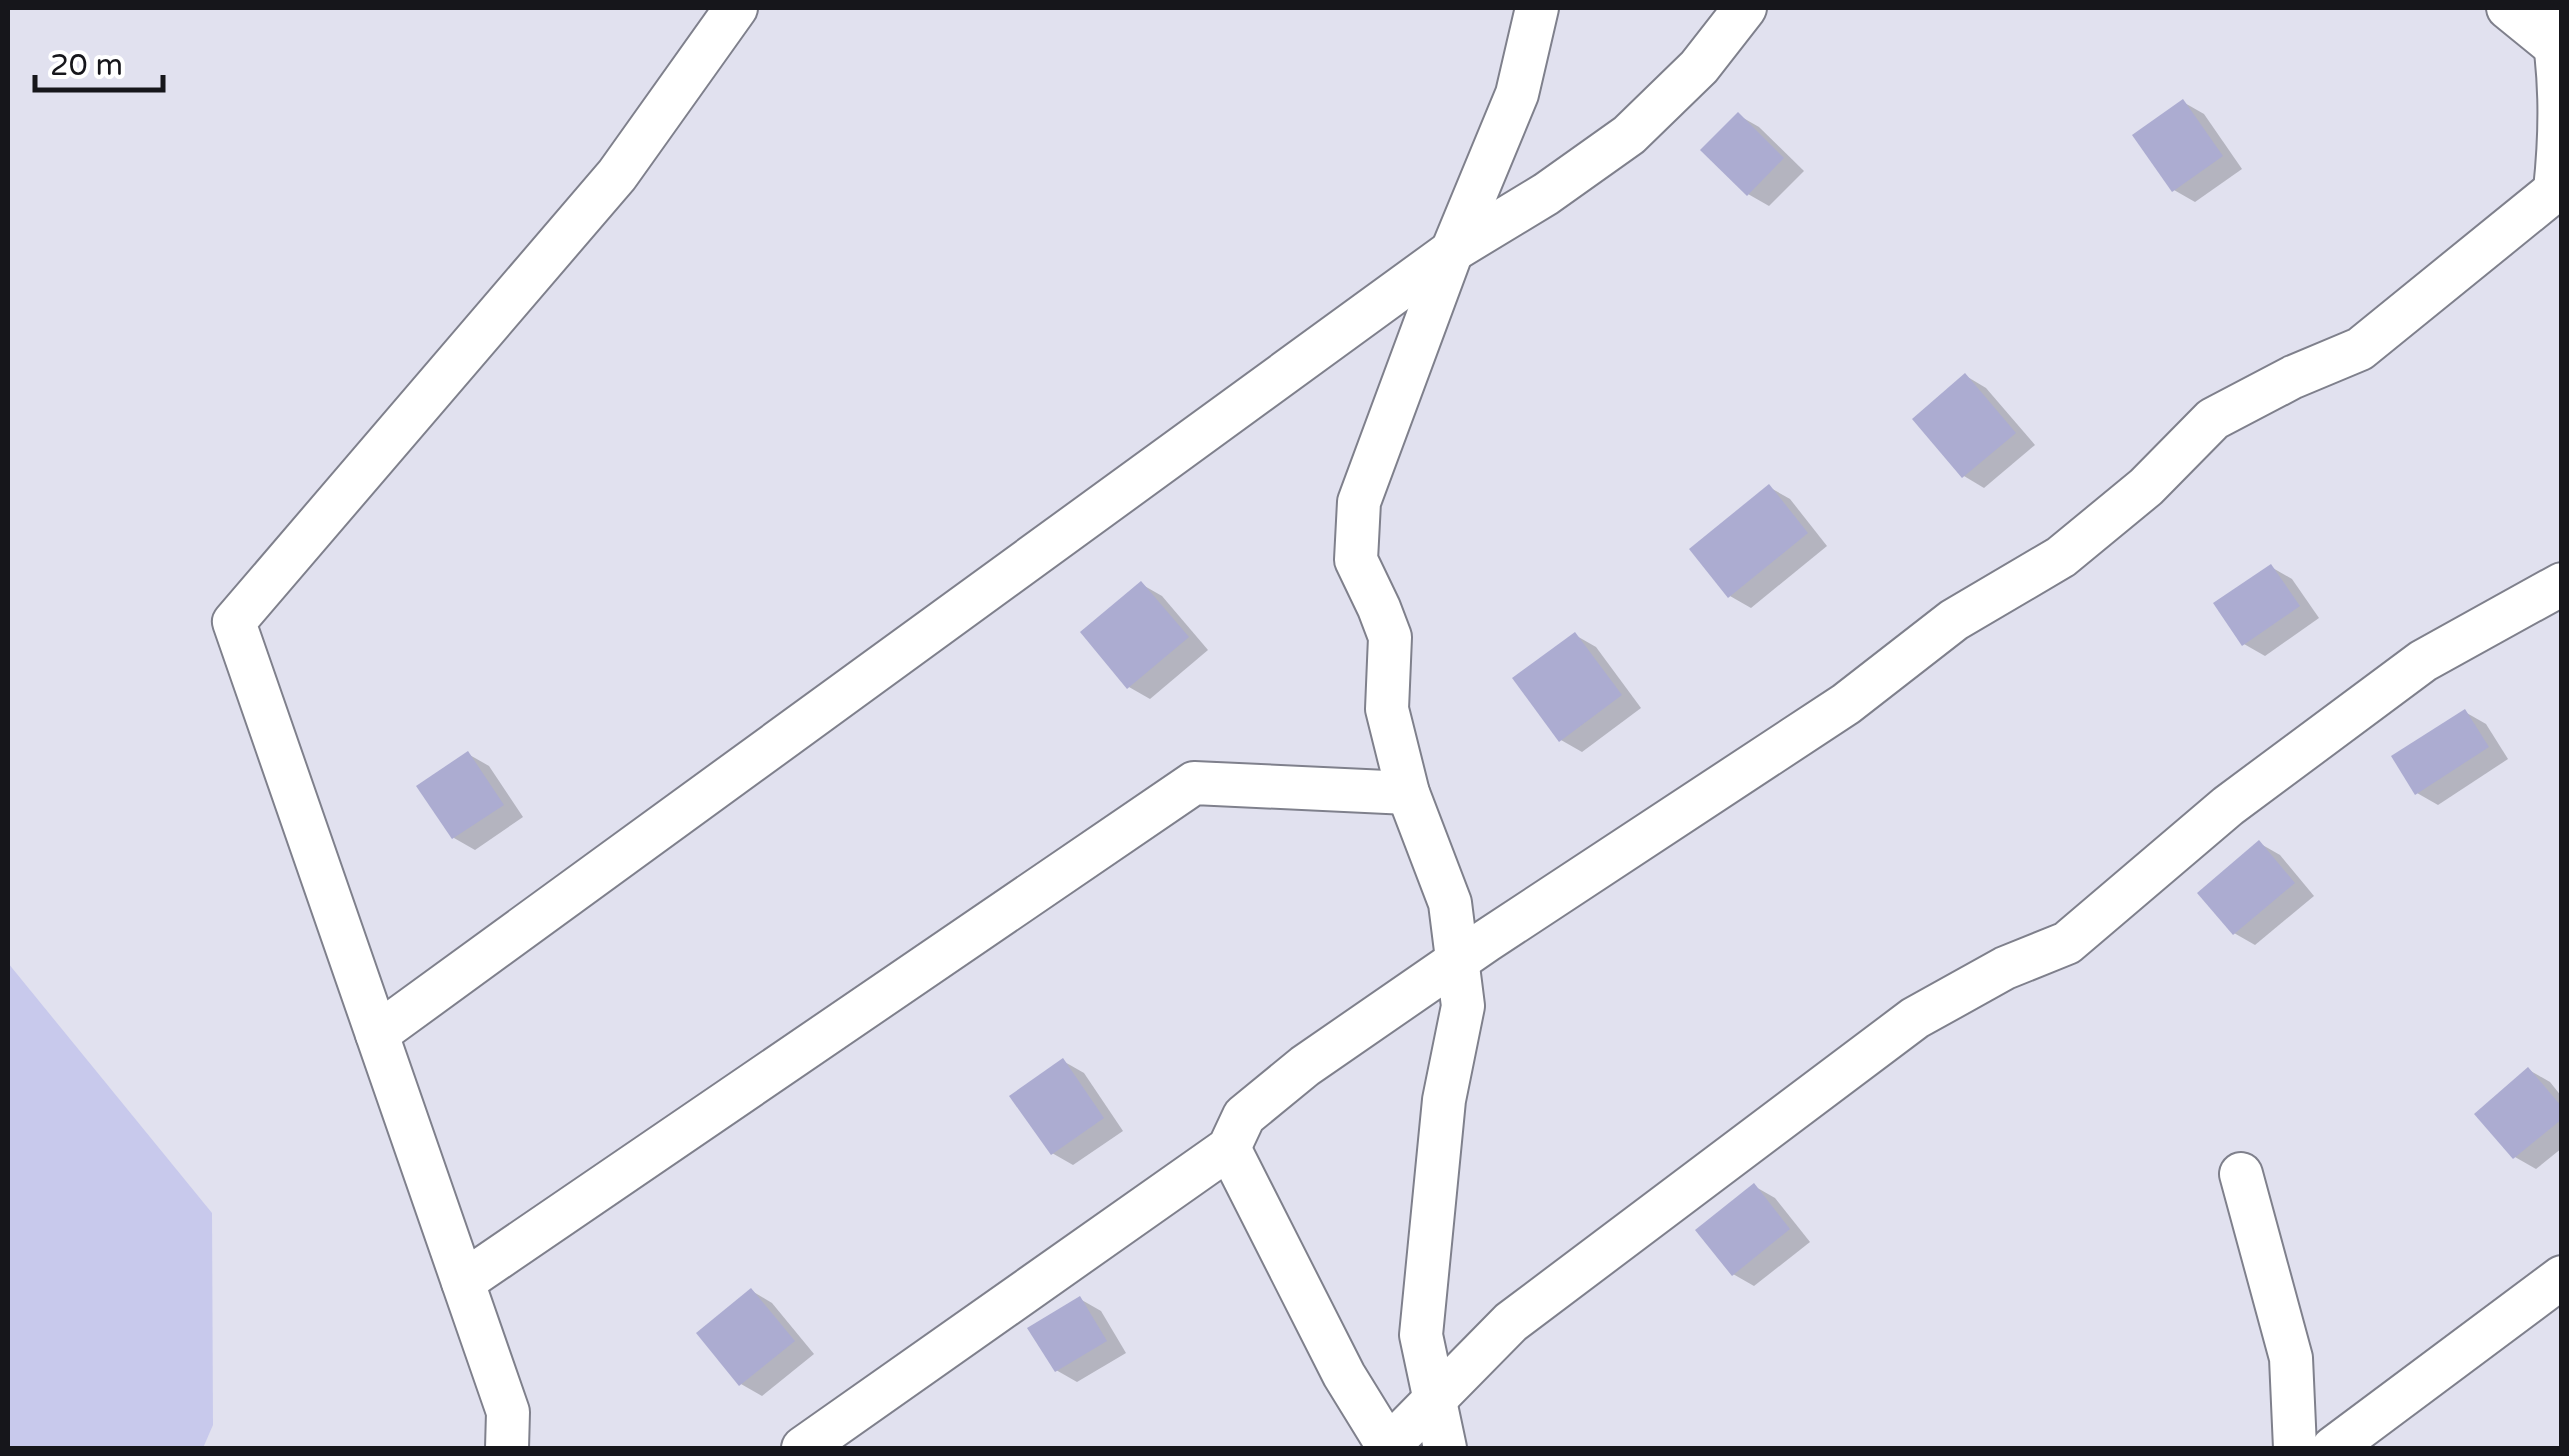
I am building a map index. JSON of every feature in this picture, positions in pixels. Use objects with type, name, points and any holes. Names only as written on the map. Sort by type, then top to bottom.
[{"type":"street","points":[[507,1448],[508,1412],[234,622],[618,175],[736,8]]},
{"type":"street","points":[[1445,1448],[1421,1335],[1444,1100],[1464,1006],[1450,903],[1408,793],[1387,709],[1390,637],[1356,560],[1359,502],[1452,251],[1516,94],[1537,8]]},
{"type":"street","points":[[377,1034],[1452,251],[1546,194],[1629,135],[1700,67],[1745,8]]},
{"type":"street","points":[[803,1448],[1229,1148],[1244,1116],[1305,1066],[1846,704],[1954,620],[2061,557],[2146,487],[2213,419],[2293,377],[2360,349],[2558,187],[2561,130],[2556,36],[2508,8]]},
{"type":"street","points":[[1229,1148],[1344,1375],[1388,1448],[1511,1322],[1915,1018],[2005,968],[2067,944],[2228,806],[2422,661],[2562,584]]},
{"type":"street","points":[[463,1282],[1194,783],[1408,793]]},
{"type":"street","points":[[2241,1174],[2291,1358],[2296,1448]]},
{"type":"street","points":[[2333,1448],[2562,1277]]},
{"type":"street","points":[[1461,1448],[1463,1428],[1483,1370],[1511,1322]]},
{"type":"shaded area","points":[[8,963],[212,1213],[213,1425],[203,1448],[8,1448]]},
{"type":"building","points":[[2183,99],[2223,156],[2172,192],[2132,135]]},
{"type":"building","points":[[1738,112],[1784,158],[1747,196],[1700,150]]},
{"type":"building","points":[[1965,373],[2016,433],[1962,478],[1912,419]]},
{"type":"building","points":[[1769,484],[1808,533],[1728,598],[1689,549]]},
{"type":"building","points":[[2271,564],[2300,606],[2242,646],[2213,603]]},
{"type":"building","points":[[1141,581],[1189,637],[1127,689],[1080,632]]},
{"type":"building","points":[[1575,632],[1622,695],[1559,742],[1512,678]]},
{"type":"building","points":[[2465,709],[2489,747],[2415,795],[2391,756]]},
{"type":"building","points":[[468,751],[504,805],[452,839],[416,786]]},
{"type":"building","points":[[2259,840],[2295,883],[2233,935],[2197,893]]},
{"type":"building","points":[[1063,1058],[1104,1118],[1051,1155],[1009,1096]]},
{"type":"building","points":[[2528,1067],[2562,1107],[2562,1119],[2513,1159],[2474,1114]]},
{"type":"building","points":[[1754,1183],[1790,1229],[1732,1276],[1695,1230]]},
{"type":"building","points":[[751,1288],[795,1341],[739,1386],[696,1333]]},
{"type":"building","points":[[1080,1296],[1107,1341],[1055,1372],[1027,1328]]}]
